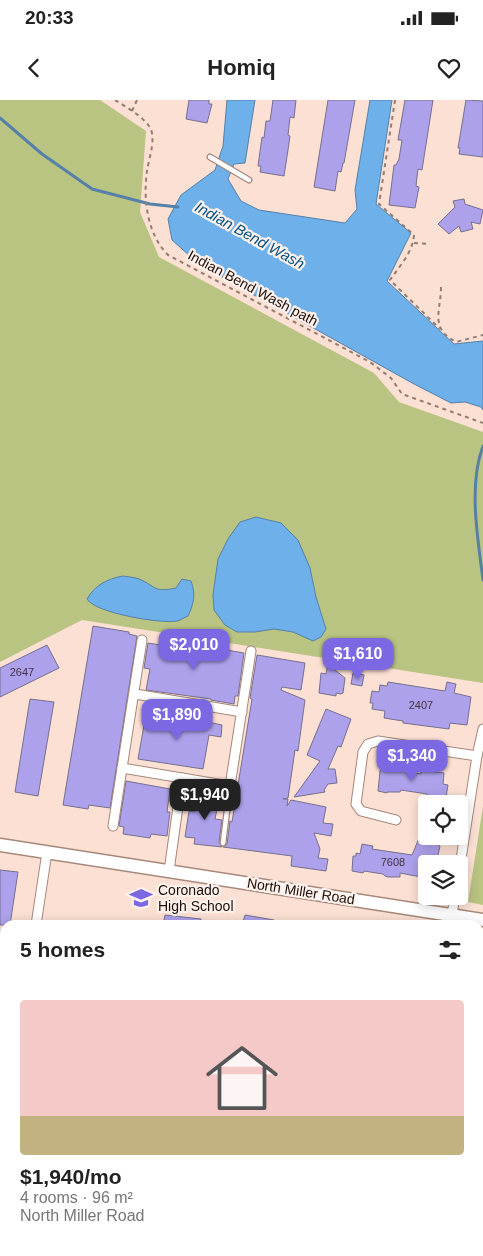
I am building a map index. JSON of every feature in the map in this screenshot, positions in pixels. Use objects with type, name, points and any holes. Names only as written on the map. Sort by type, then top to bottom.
[{"type":"street","points":[[113,826],[142,640]]},
{"type":"street","points":[[122,768],[230,786],[251,651]]},
{"type":"street","points":[[135,694],[242,712]]},
{"type":"street","points":[[462,855],[483,729]]},
{"type":"street","points":[[396,820],[361,811],[356,804],[363,752],[368,744],[378,741],[477,756]]},
{"type":"street","points":[[169,870],[182,778]]},
{"type":"street","name":"North Miller Road","points":[[0,844],[483,920]]},
{"type":"street","points":[[37,920],[47,852]]},
{"type":"street","points":[[452,915],[454,905]]},
{"type":"lane","points":[[210,157],[249,180]]},
{"type":"lane","points":[[223,843],[230,786]]},
{"type":"path","name":"Indian Bend Wash path","points":[[115,100],[132,111],[149,126],[152,133],[146,197],[156,240],[168,255],[370,362],[391,378],[402,394],[483,423]]},
{"type":"path","points":[[132,111],[137,100]]},
{"type":"path","points":[[395,100],[379,204],[414,235],[414,243],[390,280],[456,342],[483,335]]},
{"type":"path","points":[[414,243],[428,244]]},
{"type":"path","points":[[440,329],[437,320],[441,287]]},
{"type":"green space","points":[[0,100],[100,100],[146,131],[140,212],[159,257],[374,373],[399,402],[483,432],[483,683],[82,620],[0,662]]},
{"type":"green space","points":[[483,806],[483,905],[468,902]]},
{"type":"water","points":[[227,100],[255,100],[245,163],[234,164],[228,179],[241,201],[259,210],[345,223],[357,209],[355,190],[370,100],[392,100],[376,204],[411,233],[387,281],[454,344],[483,341],[483,410],[481,407],[465,402],[451,403],[414,384],[227,280],[191,257],[172,240],[168,219],[181,195],[215,170],[223,146]]},
{"type":"water","points":[[256,517],[281,523],[298,540],[310,568],[316,597],[326,629],[321,637],[313,641],[293,632],[274,629],[237,632],[225,625],[214,610],[213,595],[218,559],[228,539],[240,522]]},
{"type":"water","points":[[123,576],[137,578],[155,588],[163,590],[176,588],[182,579],[191,581],[194,598],[188,616],[177,621],[144,619],[102,609],[87,599],[102,583]]},
{"type":"building","points":[[189,100],[209,100],[209,104],[212,104],[207,123],[186,119]]},
{"type":"building","points":[[273,100],[296,100],[294,118],[290,117],[288,135],[290,136],[284,176],[260,172],[261,166],[258,166],[262,137],[264,138],[266,121],[270,121]]},
{"type":"building","points":[[328,100],[355,100],[344,163],[341,172],[338,171],[335,191],[314,187]]},
{"type":"building","points":[[405,100],[433,100],[422,170],[418,169],[416,186],[419,187],[415,208],[389,205],[394,165],[396,165],[399,159],[402,140],[398,140]]},
{"type":"building","points":[[466,100],[483,101],[483,157],[459,154],[460,148],[458,148]]},
{"type":"building","points":[[464,199],[465,204],[483,210],[480,224],[471,222],[473,229],[461,232],[459,226],[449,234],[438,224],[455,207],[453,201]]},
{"type":"building","points":[[93,626],[129,632],[129,634],[137,636],[110,808],[89,805],[88,809],[63,805]]},
{"type":"building","points":[[167,640],[244,653],[238,696],[235,696],[234,704],[146,690],[150,669],[144,668],[148,643],[167,646]]},
{"type":"building","points":[[47,645],[59,668],[0,697],[0,668]]},
{"type":"building","points":[[257,655],[305,663],[301,690],[282,687],[281,690],[305,700],[298,751],[295,750],[288,798],[283,799],[288,799],[287,806],[291,800],[326,807],[323,823],[333,824],[331,836],[314,833],[320,849],[318,858],[328,859],[326,871],[291,866],[292,856],[223,847],[227,844],[230,821],[232,822],[252,699],[250,698]]},
{"type":"building","points":[[327,668],[335,670],[345,678],[343,693],[336,693],[336,696],[319,693],[321,673],[326,674]]},
{"type":"building","points":[[353,673],[364,675],[362,686],[351,684]]},
{"type":"building","points":[[388,682],[445,691],[447,682],[456,684],[454,693],[471,697],[467,725],[450,723],[449,729],[403,723],[403,721],[384,718],[385,711],[372,709],[373,703],[370,703],[372,691],[379,692],[380,685],[387,686]]},
{"type":"building","points":[[30,699],[54,702],[38,796],[15,792]]},
{"type":"building","points":[[326,709],[351,719],[341,747],[338,746],[328,769],[335,769],[337,783],[328,784],[324,790],[325,792],[294,797],[320,761],[307,755]]},
{"type":"building","points":[[146,714],[184,721],[184,717],[222,725],[221,737],[209,735],[203,769],[138,759]]},
{"type":"building","points":[[386,758],[401,761],[399,770],[421,774],[421,770],[444,773],[443,784],[448,785],[446,795],[427,795],[401,790],[400,792],[387,793],[378,791],[380,771],[384,769]]},
{"type":"building","points":[[126,781],[170,789],[167,812],[170,812],[167,836],[151,834],[150,838],[123,834],[124,827],[119,826]]},
{"type":"building","points":[[198,791],[220,794],[215,819],[222,820],[219,842],[222,847],[194,844],[195,838],[185,837],[189,811],[195,812]]},
{"type":"building","points":[[418,841],[418,845],[440,846],[438,855],[418,855],[418,876],[400,873],[400,877],[388,877],[383,874],[352,871],[353,856],[356,856],[356,853],[360,854],[362,844],[373,846],[372,849],[412,855]]},
{"type":"building","points":[[0,870],[18,872],[11,920],[0,920]]},
{"type":"building","points":[[165,915],[201,919],[201,920],[164,920]]},
{"type":"building","points":[[245,915],[274,920],[244,920]]},
{"type":"waterway","name":"Indian Bend Wash","points":[[0,118],[42,154],[92,189],[150,204],[178,207]]},
{"type":"waterway","name":"Indian Bend Wash","points":[[483,446],[478,462],[475,495],[483,580]]},
{"type":"place","name":"Coronado High School","points":[[141,898]]}]
